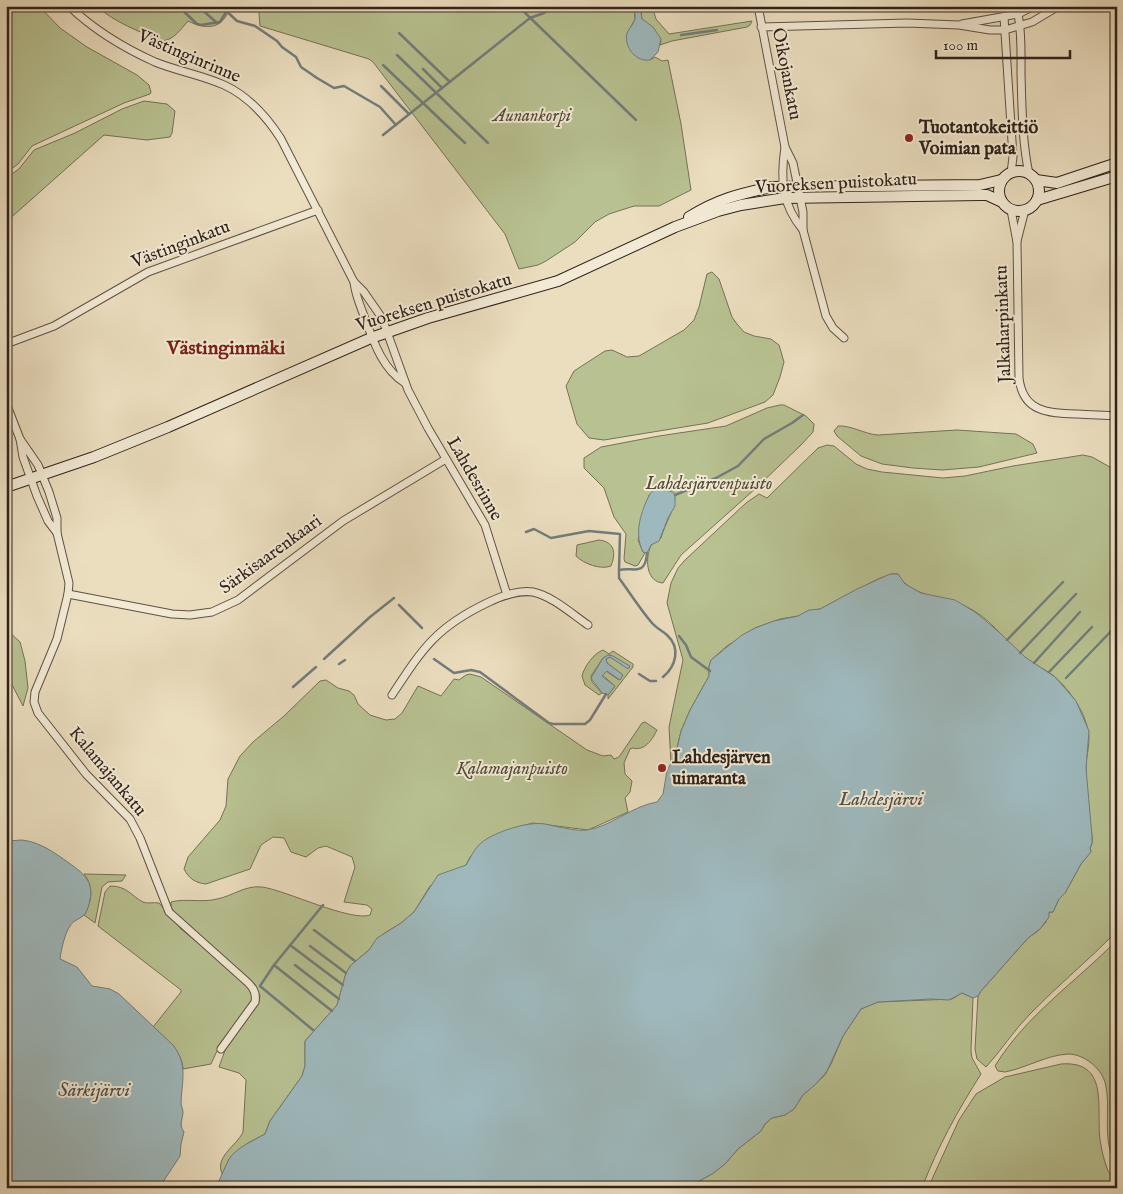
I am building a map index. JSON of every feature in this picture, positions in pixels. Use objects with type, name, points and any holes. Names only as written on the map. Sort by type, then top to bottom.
[{"type":"main road","points":[[1033,177],[1039,193],[1037,200],[1032,206],[1018,212],[1011,210],[1000,201],[998,194],[1002,180],[1012,173],[1023,172],[1033,177],[1057,183],[1117,163]]},
{"type":"main road","points":[[1037,200],[1117,176]]},
{"type":"main road","name":"Vuoreksen puistokatu","points":[[675,227],[714,202],[737,194],[783,186],[980,185],[1002,180]]},
{"type":"main road","name":"Vuoreksen puistokatu","points":[[6,487],[94,457],[168,427],[387,332],[437,315],[558,282],[675,227],[718,211],[741,205],[785,198],[980,195],[1000,201]]},
{"type":"street","name":"Västinginrinne","points":[[69,6],[90,24],[138,53],[156,62],[223,85],[237,93],[266,116],[281,139],[354,282],[356,295],[371,338]]},
{"type":"street","name":"Oikojankatu","points":[[758,6],[785,147],[793,163],[803,212],[804,230]]},
{"type":"street","points":[[959,25],[1018,14],[1034,6]]},
{"type":"street","points":[[761,27],[907,23],[959,25],[990,30],[1005,30],[1032,22],[1058,6]]},
{"type":"street","points":[[1018,14],[1024,136],[1026,157],[1033,177]]},
{"type":"street","points":[[1004,17],[1013,157],[1012,173]]},
{"type":"street","name":"Oikojankatu","points":[[785,147],[782,166],[785,198],[792,216],[804,230]]},
{"type":"street","name":"Västinginkatu","points":[[6,344],[54,326],[148,272],[318,210]]},
{"type":"street","name":"Jalkaharpinkatu","points":[[1011,210],[1017,242],[1019,378],[1024,396],[1034,406],[1047,412],[1117,416]]},
{"type":"street","name":"Jalkaharpinkatu","points":[[1017,242],[1025,210]]},
{"type":"street","points":[[804,230],[826,316],[833,328],[844,338]]},
{"type":"street","name":"Västinginrinne","points":[[354,282],[364,292],[382,318],[387,332]]},
{"type":"street","name":"Lahdesrinne","points":[[387,332],[405,383],[485,526],[506,595]]},
{"type":"street","name":"Lahdesrinne","points":[[371,338],[387,364],[399,379],[405,383]]},
{"type":"street","points":[[6,403],[20,439]]},
{"type":"street","name":"Kalamajankatu","points":[[20,439],[43,475],[57,518],[57,533],[67,568],[69,583],[57,639],[35,692],[34,706],[86,774],[130,819],[140,838],[169,912],[254,990],[255,1002],[221,1049]]},
{"type":"street","name":"Kalamajankatu","points":[[20,439],[23,457],[31,479],[48,522],[57,533]]},
{"type":"street","name":"Särkisaarenkaari","points":[[68,594],[172,614],[190,615],[212,612],[238,600],[344,521],[446,459]]},
{"type":"street","points":[[392,696],[414,661],[427,644],[441,631],[470,611],[506,595],[529,592],[542,595],[588,625]]},
{"type":"green space","points":[[6,6],[39,6],[60,28],[87,47],[137,75],[149,85],[150,94],[124,103],[32,146],[18,164],[6,173]]},
{"type":"green space","points":[[96,6],[230,6],[227,14],[219,24],[208,27],[188,21],[174,36],[162,41],[119,22]]},
{"type":"green space","name":"Aunankorpi","points":[[261,6],[634,6],[635,19],[627,34],[627,41],[650,60],[655,57],[662,61],[668,60],[681,124],[691,190],[659,206],[634,206],[609,214],[595,222],[575,242],[546,261],[538,265],[519,269],[505,234],[373,62],[369,59],[260,26],[259,13]]},
{"type":"green space","points":[[640,6],[652,6],[656,19],[669,34],[752,21],[747,27],[660,45],[661,41],[642,19]]},
{"type":"green space","points":[[144,101],[167,104],[175,111],[170,137],[147,140],[104,135],[6,222],[6,178],[19,169],[34,150],[75,133],[122,109]]},
{"type":"green space","points":[[712,272],[719,279],[732,317],[744,332],[771,339],[779,345],[784,362],[773,395],[765,402],[708,423],[604,440],[589,438],[577,424],[566,386],[574,371],[605,351],[612,350],[627,357],[639,356],[684,330],[694,320],[707,274]]},
{"type":"green space","name":"Lahdesjärvenpuisto","points":[[784,405],[806,416],[814,424],[813,432],[801,445],[681,555],[663,583],[658,582],[651,575],[648,565],[648,553],[651,546],[661,538],[675,501],[675,495],[669,490],[649,495],[638,540],[645,553],[638,565],[635,566],[625,562],[626,534],[614,517],[604,488],[584,468],[584,458],[601,447],[726,426],[767,408]]},
{"type":"green space","points":[[838,426],[878,435],[957,430],[1016,434],[1033,444],[1037,453],[979,467],[942,470],[882,464],[861,456],[837,436],[834,431]]},
{"type":"green space","points":[[827,445],[834,446],[856,464],[867,469],[943,478],[965,476],[1083,455],[1092,457],[1117,471],[1117,931],[1030,1014],[986,1067],[977,1059],[975,1049],[978,996],[1028,938],[1046,922],[1049,912],[1053,912],[1059,899],[1065,893],[1081,864],[1091,851],[1092,836],[1086,776],[1088,730],[1079,708],[1060,681],[1026,658],[973,610],[919,592],[903,582],[898,574],[891,574],[820,609],[780,619],[755,628],[727,646],[711,660],[709,676],[690,710],[681,731],[676,753],[671,764],[669,727],[683,660],[667,603],[671,583],[678,568],[746,503],[759,494],[767,498],[818,448]]},
{"type":"green space","points":[[599,540],[608,543],[613,549],[611,566],[593,566],[583,562],[576,556],[577,545]]},
{"type":"green space","points":[[6,629],[20,642],[25,661],[28,688],[23,706],[9,679],[6,679]]},
{"type":"green space","points":[[603,650],[609,654],[613,651],[633,664],[633,667],[608,699],[608,695],[615,686],[602,675],[606,671],[619,680],[623,675],[607,663],[606,659],[610,657],[628,668],[630,667],[610,655],[603,658],[591,676],[592,682],[602,693],[599,695],[585,685],[582,676],[590,661]]},
{"type":"green space","name":"Kalamajanpuisto","points":[[470,674],[481,677],[587,750],[603,756],[611,755],[614,759],[619,757],[642,723],[645,722],[657,730],[645,746],[630,749],[624,763],[625,774],[632,781],[630,792],[625,798],[628,812],[588,830],[533,823],[507,830],[470,857],[466,865],[430,886],[414,912],[383,934],[369,950],[351,965],[346,973],[337,1005],[305,1041],[305,1066],[302,1076],[270,1121],[265,1134],[248,1143],[229,1159],[223,1176],[221,1163],[223,1158],[243,1132],[246,1080],[239,1073],[219,1067],[232,1035],[257,1006],[260,996],[257,989],[242,973],[176,915],[171,907],[171,902],[211,900],[223,898],[245,889],[262,887],[348,914],[370,915],[372,909],[367,905],[344,902],[355,867],[352,857],[326,846],[318,848],[306,857],[291,852],[284,838],[273,837],[261,845],[250,869],[206,884],[193,880],[184,869],[188,857],[220,820],[226,806],[228,779],[240,756],[320,681],[326,680],[338,688],[349,691],[354,695],[358,704],[370,715],[386,720],[395,719],[402,713],[418,686],[441,696],[454,679],[459,680]]},
{"type":"green space","points":[[84,874],[126,875],[122,881],[108,882],[102,887],[95,923],[84,915],[89,905],[91,889]]},
{"type":"green space","points":[[110,886],[124,889],[145,903],[159,903],[181,929],[240,977],[252,991],[253,1003],[221,1042],[211,1064],[183,1069],[180,1057],[176,1051],[153,1027],[181,990],[98,926],[105,892]]},
{"type":"green space","points":[[1117,940],[1117,1166],[1109,1147],[1106,1087],[1102,1075],[1093,1064],[1081,1057],[1068,1054],[1052,1057],[1005,1072],[998,1071],[995,1066],[1007,1048],[1036,1015]]},
{"type":"green space","points":[[962,993],[973,998],[971,1051],[972,1058],[981,1074],[964,1101],[934,1158],[922,1188],[686,1188],[712,1174],[725,1164],[738,1149],[761,1131],[772,1118],[785,1115],[794,1109],[803,1095],[825,1075],[843,1036],[861,1009],[878,1002],[952,999]]},
{"type":"green space","points":[[1061,1064],[1077,1065],[1088,1071],[1095,1080],[1098,1092],[1099,1133],[1102,1150],[1108,1171],[1116,1182],[1117,1188],[928,1188],[959,1120],[976,1094],[1005,1077]]},
{"type":"water","points":[[634,6],[640,6],[642,19],[653,27],[661,39],[658,52],[650,60],[640,59],[632,53],[627,44],[627,33],[635,19]]},
{"type":"water","points":[[658,488],[673,492],[675,495],[675,506],[659,541],[651,545],[647,553],[643,552],[639,539],[640,521],[649,495]]},
{"type":"water","name":"Lahdesjärvi","points":[[890,574],[898,574],[905,584],[921,593],[955,600],[975,612],[1025,657],[1055,677],[1076,701],[1089,731],[1086,768],[1092,836],[1091,852],[1081,864],[1053,912],[1049,912],[1049,917],[1040,929],[1028,938],[978,996],[973,998],[962,993],[949,1000],[931,999],[878,1002],[861,1009],[843,1036],[827,1071],[803,1095],[794,1109],[785,1115],[772,1118],[761,1131],[738,1149],[725,1164],[712,1174],[686,1188],[215,1188],[232,1155],[265,1134],[270,1121],[302,1076],[305,1066],[305,1041],[337,1005],[346,973],[351,965],[369,950],[377,938],[401,923],[414,912],[438,875],[466,865],[474,850],[481,843],[511,828],[530,824],[545,824],[573,830],[587,830],[657,802],[663,794],[667,771],[676,753],[681,731],[690,710],[709,676],[711,660],[742,635],[755,628],[774,621],[798,616],[809,610],[820,609]]},
{"type":"water","points":[[608,655],[630,666],[628,669],[610,657],[606,659],[607,663],[623,675],[620,680],[607,671],[602,676],[615,686],[608,695],[602,693],[591,678],[603,658]]},
{"type":"water","name":"Särkijärvi","points":[[22,840],[35,843],[53,852],[79,870],[89,883],[91,893],[88,909],[68,929],[60,959],[77,967],[92,986],[110,989],[119,994],[173,1045],[181,1059],[183,1072],[181,1102],[183,1113],[181,1125],[184,1132],[180,1156],[159,1188],[6,1188],[6,841]]},
{"type":"waterway","points":[[178,6],[197,24],[201,25],[220,22],[226,12],[226,6]]},
{"type":"waterway","points":[[198,6],[217,23]]},
{"type":"waterway","points":[[221,6],[237,21],[255,26],[277,41],[296,57],[301,67],[317,78],[334,88],[344,86],[380,107],[396,125]]},
{"type":"waterway","points":[[518,6],[636,120]]},
{"type":"waterway","points":[[383,135],[530,18],[556,6]]},
{"type":"waterway","points":[[681,35],[717,30]]},
{"type":"waterway","points":[[399,33],[450,82]]},
{"type":"waterway","points":[[397,55],[488,143]]},
{"type":"waterway","points":[[383,65],[465,143]]},
{"type":"waterway","points":[[423,69],[442,88]]},
{"type":"waterway","points":[[381,86],[409,114]]},
{"type":"waterway","points":[[675,495],[716,478],[738,466],[764,439],[803,415]]},
{"type":"waterway","points":[[526,532],[534,529],[551,538],[589,531],[620,534],[619,570]]},
{"type":"waterway","points":[[647,553],[644,566],[637,569],[619,570],[619,578],[648,618],[667,635],[674,646],[674,662],[663,677]]},
{"type":"waterway","points":[[1007,640],[1063,582]]},
{"type":"waterway","points":[[1020,653],[1076,594]]},
{"type":"waterway","points":[[324,659],[394,598]]},
{"type":"waterway","points":[[399,605],[422,628]]},
{"type":"waterway","points":[[1034,663],[1080,612]]},
{"type":"waterway","points":[[1066,678],[1117,625]]},
{"type":"waterway","points":[[1049,672],[1092,627]]},
{"type":"waterway","points":[[679,636],[686,645],[691,657],[710,671]]},
{"type":"waterway","points":[[434,659],[454,673],[471,670],[480,672],[549,723],[553,724],[585,724],[590,720],[606,694]]},
{"type":"waterway","points":[[339,664],[345,660]]},
{"type":"waterway","points":[[293,687],[316,667]]},
{"type":"waterway","points":[[639,674],[650,681],[656,681]]},
{"type":"waterway","points":[[313,1030],[260,986],[274,965],[323,905]]},
{"type":"waterway","points":[[314,930],[355,961]]},
{"type":"waterway","points":[[290,945],[343,985]]},
{"type":"waterway","points":[[310,946],[346,973]]},
{"type":"waterway","points":[[274,965],[332,1011]]},
{"type":"waterway","points":[[295,965],[339,999]]},
{"type":"place","name":"Tuotantokeittiö Voimian pata","points":[[909,138]]},
{"type":"place","name":"Lahdesjärven uimaranta","points":[[662,768]]},
{"type":"district","name":"Västinginmäki","points":[[226,348]]}]
